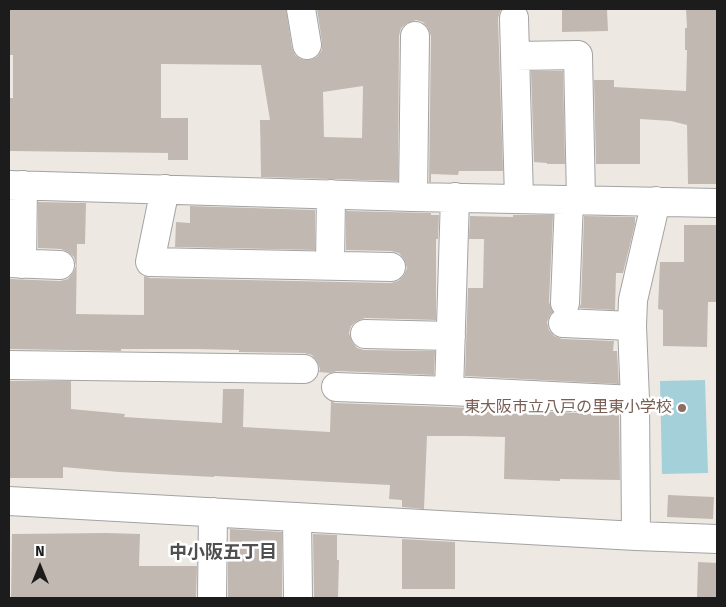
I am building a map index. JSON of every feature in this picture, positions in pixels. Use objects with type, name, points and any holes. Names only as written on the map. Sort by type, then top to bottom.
[{"type":"street","points":[[301,9],[307,45]]},
{"type":"street","points":[[514,18],[519,199]]},
{"type":"street","points":[[413,196],[415,36]]},
{"type":"street","points":[[515,56],[578,55],[575,200],[564,313],[632,326]]},
{"type":"street","points":[[60,265],[15,264],[16,185],[717,203]]},
{"type":"street","points":[[164,189],[150,262],[390,267]]},
{"type":"street","points":[[330,266],[331,194]]},
{"type":"street","points":[[448,391],[455,197]]},
{"type":"street","points":[[636,536],[633,300],[656,201]]},
{"type":"street","points":[[365,334],[451,336]]},
{"type":"street","points":[[9,364],[304,369]]},
{"type":"street","points":[[336,387],[635,400]]},
{"type":"street","points":[[9,501],[717,540]]},
{"type":"street","points":[[212,598],[213,512]]},
{"type":"street","points":[[297,517],[298,598]]},
{"type":"water","points":[[705,380],[708,473],[662,474],[660,381]]},
{"type":"building","points":[[9,9],[286,9],[292,48],[295,55],[301,59],[309,60],[317,57],[322,50],[317,9],[501,9],[498,18],[503,171],[459,171],[458,175],[431,174],[431,182],[429,182],[431,36],[423,22],[416,20],[407,23],[401,28],[399,36],[398,181],[261,177],[260,120],[270,120],[261,65],[161,64],[161,118],[188,118],[188,160],[168,160],[168,153],[9,151],[9,98],[13,98],[13,55],[9,55]],"holes":[[[363,86],[362,138],[324,137],[323,92]]]},
{"type":"building","points":[[562,9],[607,9],[608,31],[562,32]]},
{"type":"building","points":[[686,9],[717,9],[717,184],[688,184],[687,125],[671,121],[640,119],[640,164],[596,164],[594,80],[614,80],[614,87],[686,91]]},
{"type":"building","points":[[531,71],[563,71],[565,164],[534,162]]},
{"type":"building","points":[[38,202],[86,203],[85,244],[77,244],[76,314],[144,315],[144,276],[150,278],[391,283],[398,281],[404,275],[407,268],[404,259],[399,253],[391,251],[346,250],[346,211],[431,213],[431,215],[439,215],[438,239],[436,239],[436,320],[365,318],[351,326],[349,333],[352,342],[357,348],[364,350],[435,351],[434,375],[319,372],[320,369],[317,361],[312,355],[304,353],[196,349],[121,349],[121,351],[9,349],[9,279],[60,281],[68,279],[76,266],[74,257],[68,252],[61,249],[38,248]]},
{"type":"building","points":[[190,206],[315,210],[315,250],[175,247],[176,222],[190,223]]},
{"type":"building","points":[[513,215],[553,215],[549,302],[553,312],[547,322],[549,330],[554,336],[562,339],[614,341],[613,351],[617,351],[619,384],[465,376],[468,288],[483,288],[484,239],[469,239],[470,216],[513,217]]},
{"type":"building","points":[[584,216],[635,217],[623,273],[616,273],[615,310],[579,308],[581,304]]},
{"type":"building","points":[[684,225],[717,225],[717,302],[708,302],[707,347],[663,346],[663,310],[658,309],[660,262],[684,262]]},
{"type":"building","points":[[9,381],[71,381],[71,409],[125,414],[124,417],[222,423],[223,389],[244,389],[243,427],[330,432],[331,401],[335,403],[619,415],[620,480],[560,479],[560,481],[504,479],[505,437],[465,436],[427,436],[424,509],[402,507],[402,500],[389,499],[390,485],[119,472],[63,467],[63,478],[9,478]]},
{"type":"building","points":[[668,495],[714,497],[713,519],[667,517]]},
{"type":"building","points":[[230,529],[282,532],[282,598],[228,598]]},
{"type":"building","points":[[12,534],[140,534],[139,566],[197,566],[196,598],[11,598]]},
{"type":"building","points":[[313,534],[337,535],[337,560],[339,560],[338,598],[314,598]]},
{"type":"building","points":[[402,539],[455,542],[455,589],[402,589]]},
{"type":"building","points":[[698,562],[717,563],[717,598],[697,598]]},
{"type":"place","name":"東大阪市立八戸の里東小学校","points":[[682,408]]},
{"type":"district","name":"中小阪五丁目","points":[[223,553]]}]
